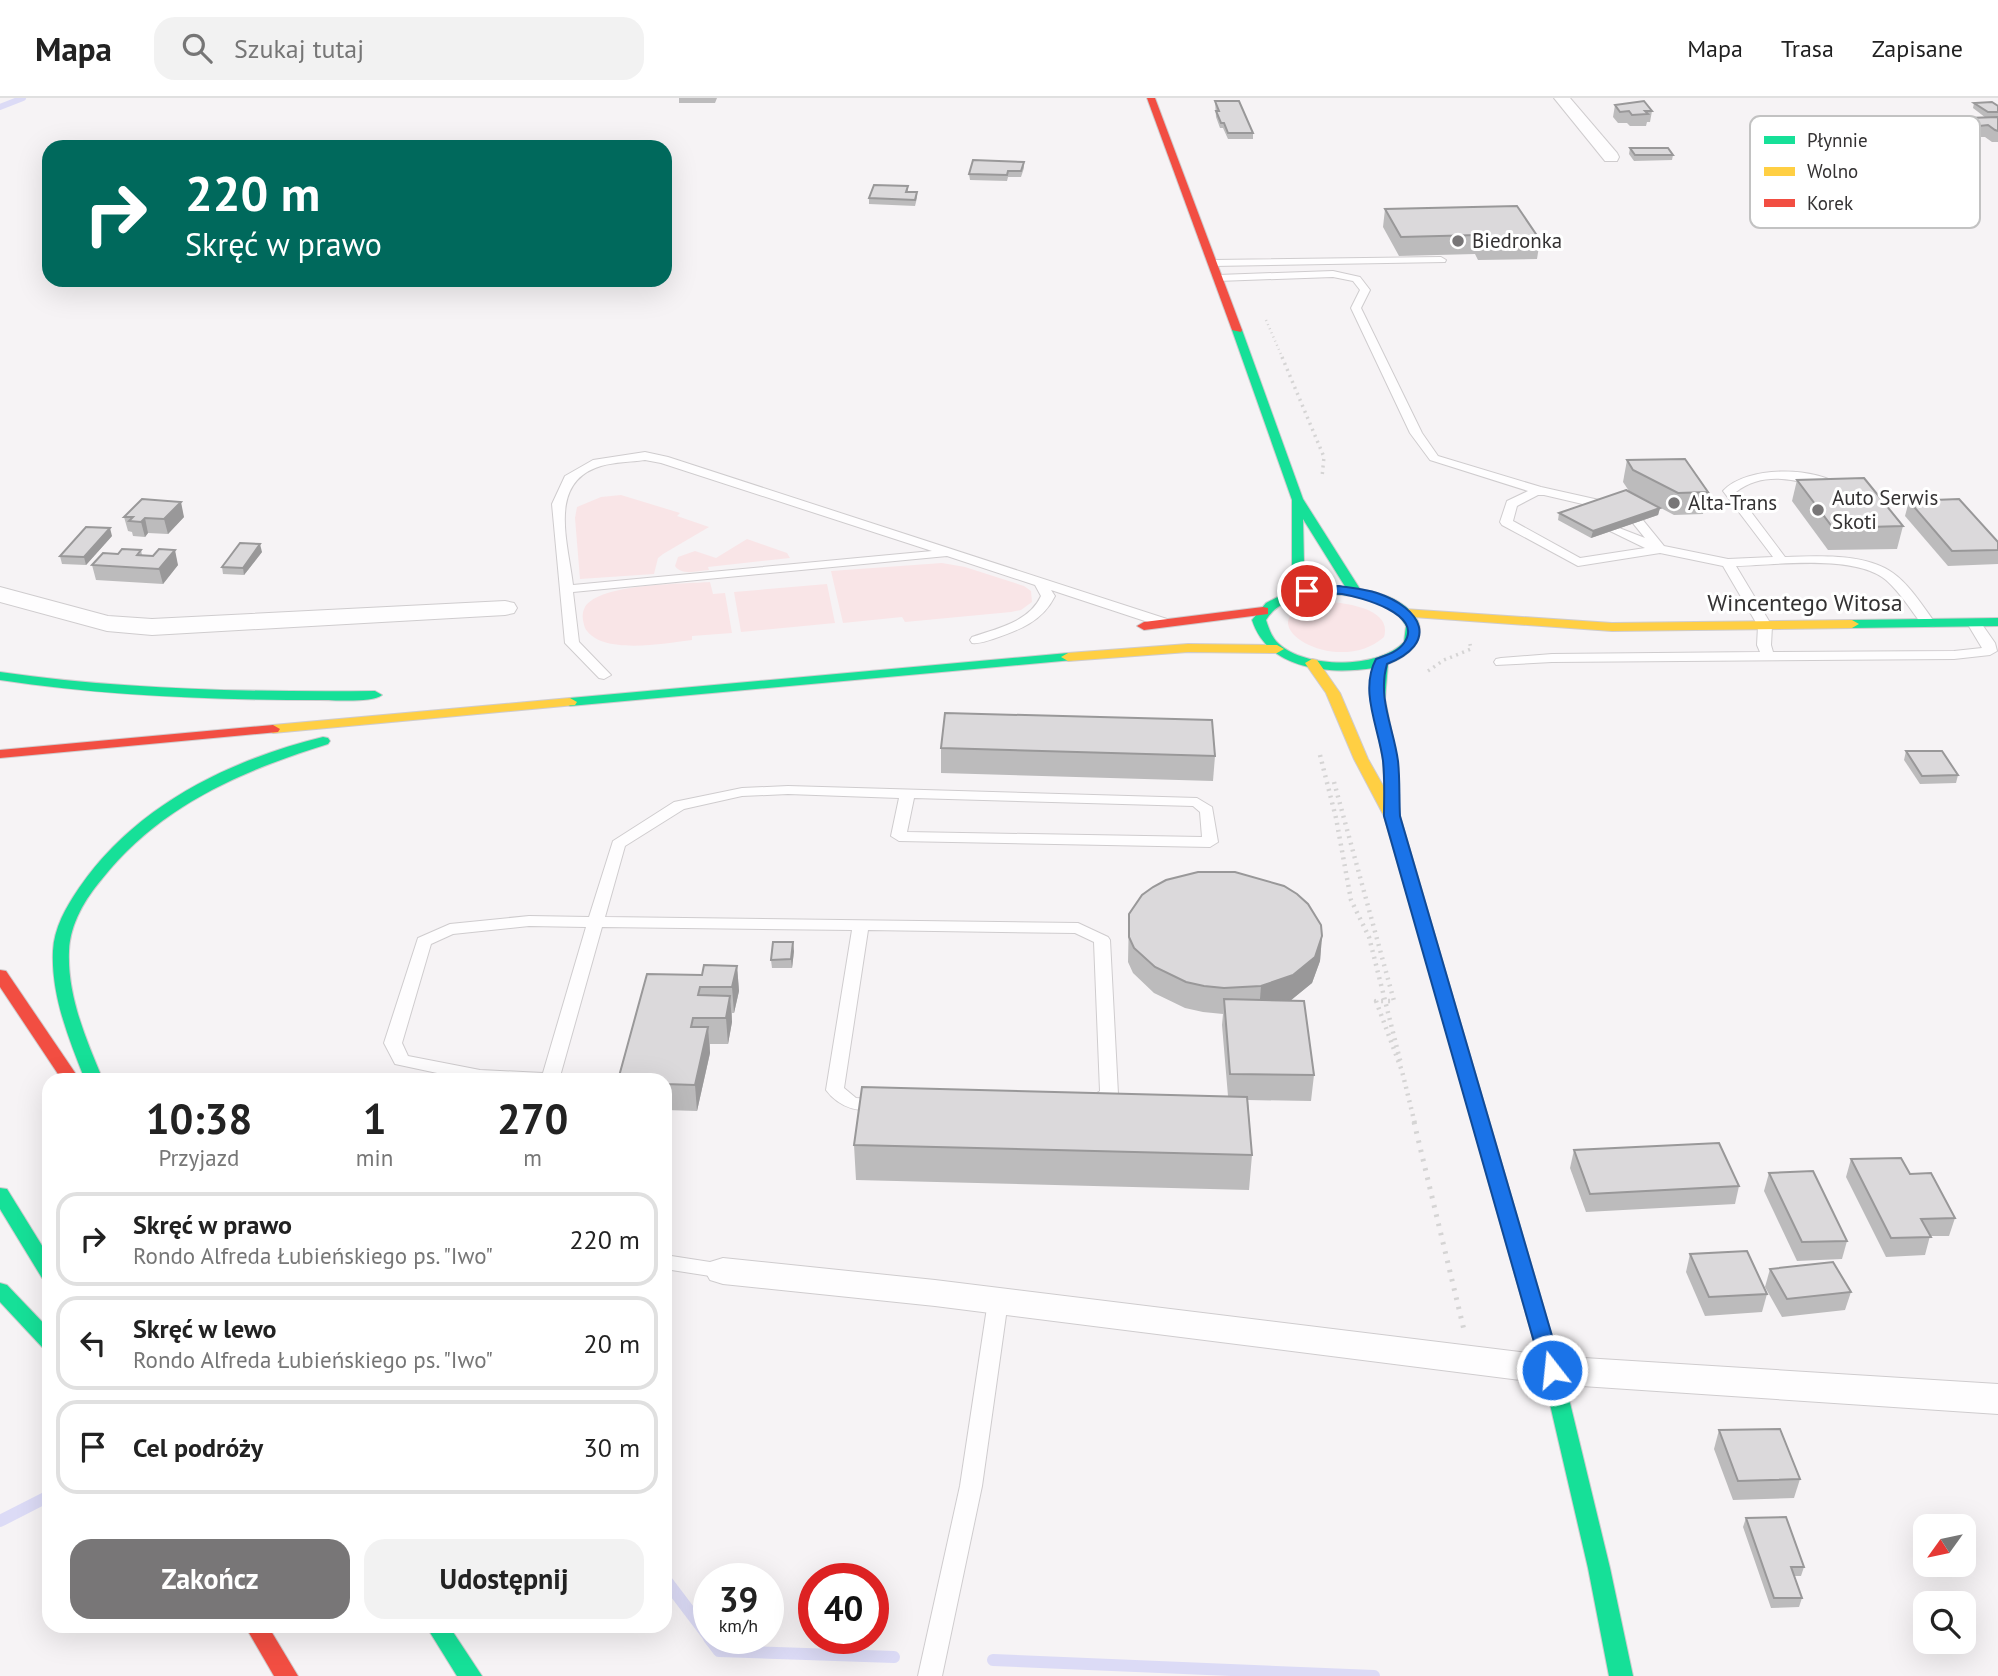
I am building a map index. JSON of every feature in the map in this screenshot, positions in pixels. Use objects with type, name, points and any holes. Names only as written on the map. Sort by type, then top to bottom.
[{"type":"main road","points":[[1151,98],[1297,499],[1354,592]]},
{"type":"main road","points":[[1293,594],[1298,564],[1297,499]]},
{"type":"main road","points":[[1322,590],[1354,592],[1374,596],[1404,612],[1412,624],[1416,645],[1381,662],[1347,667],[1312,663],[1277,649],[1266,640],[1260,630],[1259,620],[1263,611],[1271,604],[1293,594],[1322,590]]},
{"type":"main road","points":[[1127,627],[1263,611]]},
{"type":"main road","name":"Wincentego Witosa","points":[[1404,612],[1612,627]]},
{"type":"main road","name":"Wincentego Witosa","points":[[1497,636],[1612,627],[1998,622]]},
{"type":"main road","points":[[971,640],[1031,635]]},
{"type":"main road","points":[[0,754],[1122,652],[1188,648],[1277,649]]},
{"type":"main road","points":[[1381,662],[1377,674],[1377,700],[1390,760],[1392,816]]},
{"type":"main road","points":[[1312,663],[1333,693],[1361,759],[1392,816],[1552,1370],[1621,1676]]},
{"type":"main road","points":[[577,677],[610,674]]},
{"type":"main road","points":[[0,676],[78,689],[185,697],[382,694],[222,710]]},
{"type":"main road","points":[[91,1073],[66,1002],[61,950],[77,902],[104,861],[123,842],[194,792],[262,759],[369,730],[499,708]]},
{"type":"main road","points":[[0,975],[66,1073]]},
{"type":"main road","points":[[0,1195],[42,1262]]},
{"type":"main road","points":[[0,1290],[42,1335]]},
{"type":"main road","points":[[260,1633],[286,1676]]},
{"type":"main road","points":[[442,1633],[470,1676]]},
{"type":"street","points":[[1562,98],[1611,157]]},
{"type":"street","points":[[0,594],[107,623],[152,627],[505,608]]},
{"type":"street","points":[[723,1271],[998,1301],[1552,1370],[1998,1399]]},
{"type":"lane","points":[[1356,279],[1372,268],[1368,260]]},
{"type":"lane","points":[[1215,270],[1368,260],[1441,260]]},
{"type":"lane","points":[[1215,270],[1333,274],[1356,279],[1365,290],[1356,308],[1416,433],[1434,458],[1538,490],[1604,505]]},
{"type":"lane","points":[[610,674],[572,643],[558,503],[569,479],[582,470],[619,459],[645,456],[1168,624]]},
{"type":"lane","points":[[1783,562],[1729,491],[1737,483],[1758,477],[1797,476],[1819,479],[1838,488],[1844,496]]},
{"type":"lane","points":[[1538,490],[1581,513]]},
{"type":"lane","points":[[1538,490],[1511,504],[1506,522],[1578,562],[1660,549]]},
{"type":"lane","points":[[1638,522],[1660,549]]},
{"type":"lane","points":[[1614,530],[1660,549],[1728,563],[1837,561],[1869,566],[1891,576],[1929,624]]},
{"type":"lane","points":[[567,589],[947,553]]},
{"type":"lane","points":[[1728,563],[1765,626],[1764,645],[1768,657]]},
{"type":"lane","points":[[971,640],[1028,621],[1045,606],[1048,597],[1040,582]]},
{"type":"lane","points":[[1501,662],[1552,658],[1954,655],[1990,651],[1988,643],[1974,623]]},
{"type":"lane","points":[[552,1073],[618,844],[679,805],[742,792],[789,790],[1197,802],[1207,810],[1210,842],[899,836],[907,794]]},
{"type":"lane","points":[[465,1073],[401,1060],[393,1043],[424,941],[450,929],[489,923],[594,922],[1078,928],[1102,940],[1110,1094],[1078,1110]]},
{"type":"lane","points":[[861,926],[835,1090],[852,1104],[892,1105]]},
{"type":"lane","points":[[672,1263],[723,1271]]},
{"type":"lane","points":[[930,1676],[971,1486],[998,1301]]},
{"type":"path","points":[[1322,746],[1394,1000],[1376,1001],[1402,1071],[1466,1338]]},
{"type":"shaded area","points":[[621,495],[680,513],[677,516],[709,527],[658,558],[654,574],[580,579],[575,518],[577,507],[601,497]]},
{"type":"shaded area","points":[[747,539],[787,553],[790,558],[708,567],[709,570],[695,572],[682,571],[675,566],[678,557],[695,551],[716,558]]},
{"type":"shaded area","points":[[942,563],[965,567],[1024,586],[1031,591],[1032,602],[1021,610],[1011,612],[905,622],[902,617],[843,623],[831,571]]},
{"type":"shaded area","points":[[710,582],[713,594],[725,593],[732,633],[692,636],[692,640],[634,646],[605,642],[593,637],[585,628],[585,607],[607,593],[643,586]]},
{"type":"shaded area","points":[[827,584],[835,623],[741,632],[734,592]]},
{"type":"shaded area","points":[[1332,602],[1359,607],[1376,615],[1385,628],[1384,637],[1363,649],[1339,652],[1318,648],[1300,640],[1289,629],[1289,617],[1303,608]]},
{"type":"building","points":[[1215,101],[1239,101],[1253,133],[1228,133],[1216,111],[1219,111]]},
{"type":"building","points":[[1644,101],[1652,111],[1645,111],[1648,114],[1632,115],[1629,111],[1620,112],[1615,105]]},
{"type":"building","points":[[1992,102],[1998,106],[1998,112],[1988,112],[1974,103]]},
{"type":"building","points":[[1998,117],[1998,131],[1988,125],[1980,126],[1980,118]]},
{"type":"building","points":[[1630,148],[1668,148],[1673,155],[1635,155]]},
{"type":"building","points":[[973,160],[1024,162],[1021,171],[1008,171],[1007,175],[969,174]]},
{"type":"building","points":[[874,185],[908,186],[906,192],[917,192],[915,200],[869,198]]},
{"type":"building","points":[[1517,206],[1540,240],[1481,241],[1477,235],[1401,237],[1385,209]]},
{"type":"building","points":[[1685,459],[1708,492],[1678,493],[1633,470],[1627,460]]},
{"type":"building","points":[[1864,478],[1903,526],[1833,528],[1797,480]]},
{"type":"building","points":[[1626,490],[1660,508],[1593,531],[1559,513]]},
{"type":"building","points":[[142,499],[181,502],[164,519],[129,521],[133,517],[124,517]]},
{"type":"building","points":[[1959,499],[1998,542],[1998,550],[1952,551],[1909,501]]},
{"type":"building","points":[[86,527],[110,528],[84,557],[60,556]]},
{"type":"building","points":[[240,543],[260,544],[243,568],[222,567]]},
{"type":"building","points":[[122,549],[141,550],[137,555],[153,556],[159,549],[175,550],[159,569],[92,565],[103,553],[118,554]]},
{"type":"building","points":[[945,713],[1212,720],[1215,756],[941,748]]},
{"type":"building","points":[[1906,751],[1942,751],[1958,775],[1922,776]]},
{"type":"building","points":[[1198,872],[1235,872],[1284,886],[1297,894],[1308,904],[1321,925],[1322,936],[1315,957],[1293,975],[1261,986],[1204,986],[1186,982],[1155,967],[1134,948],[1129,937],[1129,914],[1142,895],[1153,887],[1166,880]]},
{"type":"building","points":[[773,942],[793,942],[791,959],[771,960]]},
{"type":"building","points":[[704,965],[737,966],[732,987],[700,987],[698,995],[730,996],[726,1018],[693,1018],[691,1027],[708,1027],[695,1085],[672,1084],[672,1073],[620,1073],[647,974],[702,975]]},
{"type":"building","points":[[1224,999],[1304,1001],[1314,1075],[1230,1074]]},
{"type":"building","points":[[862,1087],[1247,1097],[1252,1155],[854,1145]]},
{"type":"building","points":[[1719,1143],[1739,1186],[1590,1194],[1574,1150]]},
{"type":"building","points":[[1901,1158],[1910,1174],[1931,1173],[1955,1218],[1921,1219],[1931,1237],[1891,1238],[1851,1159]]},
{"type":"building","points":[[1813,1171],[1847,1241],[1802,1242],[1769,1173]]},
{"type":"building","points":[[1747,1251],[1767,1294],[1709,1297],[1690,1254]]},
{"type":"building","points":[[1833,1262],[1851,1292],[1787,1299],[1770,1269]]},
{"type":"building","points":[[1780,1429],[1800,1479],[1738,1481],[1719,1430]]},
{"type":"building","points":[[1786,1517],[1804,1567],[1791,1567],[1802,1598],[1774,1598],[1746,1518]]},
{"type":"waterway","points":[[0,107],[23,98]]},
{"type":"waterway","points":[[0,1521],[42,1500]]},
{"type":"waterway","points":[[672,1588],[693,1616]]},
{"type":"waterway","points":[[784,1653],[894,1657]]},
{"type":"waterway","points":[[993,1660],[1374,1676]]},
{"type":"traffic: fast","points":[[1237,330],[1297,499],[1355,592]]},
{"type":"traffic: fast","points":[[1293,594],[1298,564],[1297,501]]},
{"type":"traffic: fast","points":[[1322,590],[1374,596],[1398,607],[1407,615],[1413,626],[1411,642],[1392,658],[1360,666],[1307,662],[1271,645],[1259,620],[1271,605],[1286,597],[1322,590]]},
{"type":"traffic: fast","points":[[1852,624],[1998,622]]},
{"type":"traffic: fast","points":[[570,702],[1068,657]]},
{"type":"traffic: fast","points":[[1381,662],[1378,699],[1390,759],[1392,803]]},
{"type":"traffic: fast","points":[[0,676],[140,692],[375,695]]},
{"type":"traffic: fast","points":[[91,1073],[66,1001],[61,968],[64,933],[90,883],[112,855],[164,810],[194,792],[257,763],[323,741]]},
{"type":"traffic: fast","points":[[1427,936],[1552,1370],[1599,1568],[1621,1676]]},
{"type":"traffic: fast","points":[[0,1194],[42,1262]]},
{"type":"traffic: fast","points":[[0,1290],[42,1335]]},
{"type":"traffic: fast","points":[[442,1633],[470,1676]]},
{"type":"traffic: slow","points":[[1404,613],[1612,627],[1852,624]]},
{"type":"traffic: slow","points":[[1068,657],[1188,648],[1277,649]]},
{"type":"traffic: slow","points":[[1312,663],[1333,693],[1361,759],[1392,816],[1427,936]]},
{"type":"traffic: slow","points":[[273,729],[570,702]]},
{"type":"traffic: jam","points":[[1151,98],[1237,330]]},
{"type":"traffic: jam","points":[[1144,626],[1263,611]]},
{"type":"traffic: jam","points":[[0,754],[273,729]]},
{"type":"traffic: jam","points":[[0,975],[66,1073]]},
{"type":"traffic: jam","points":[[260,1633],[286,1676]]},
{"type":"place","name":"Biedronka","points":[[1458,241]]},
{"type":"place","name":"Alta-Trans","points":[[1674,503]]},
{"type":"place","name":"Auto Serwis Skoti","points":[[1818,510]]},
{"type":"route","points":[[1307,591],[1339,590],[1374,596],[1404,612],[1412,624],[1415,635],[1410,646],[1381,662],[1377,674],[1378,711],[1390,760],[1392,816],[1552,1370]]}]
